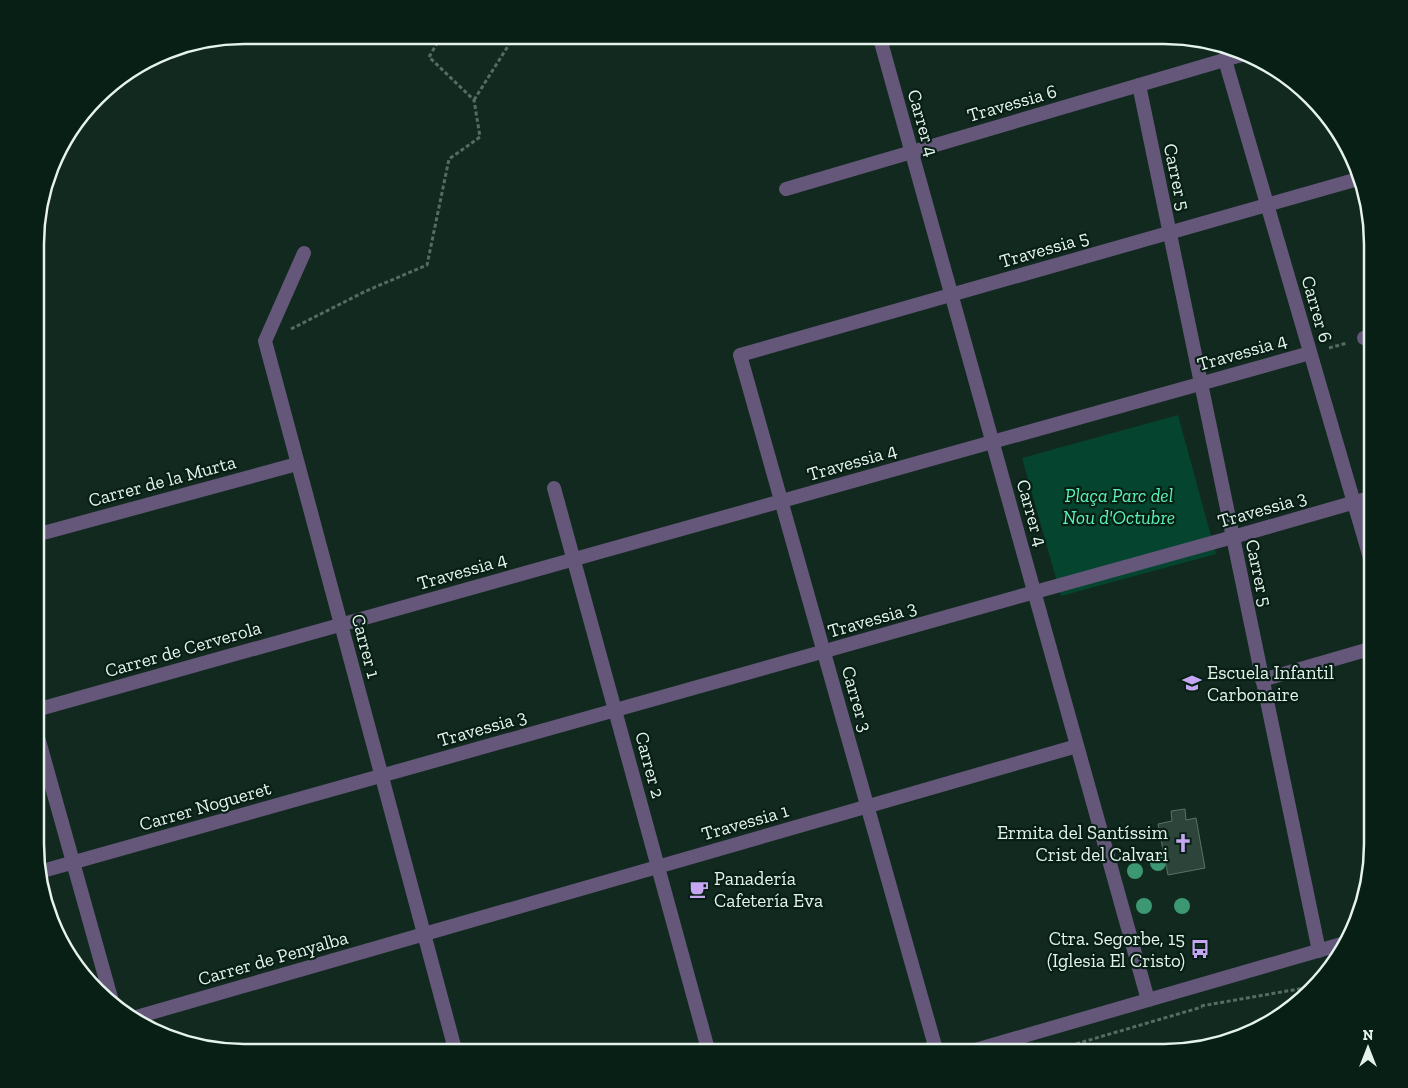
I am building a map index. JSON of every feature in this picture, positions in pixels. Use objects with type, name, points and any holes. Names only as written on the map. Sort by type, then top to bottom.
[{"type":"street","name":"Carrer 4","points":[[881,44],[1148,1000]]},
{"type":"street","name":"Travessia 6","points":[[786,189],[1139,86],[1227,54]]},
{"type":"street","name":"Carrer 6","points":[[1227,54],[1267,204],[1364,537]]},
{"type":"street","name":"Carrer 5","points":[[1139,86],[1319,951]]},
{"type":"street","name":"Travessia 5","points":[[740,355],[1354,179]]},
{"type":"street","points":[[265,342],[304,253]]},
{"type":"street","name":"Carrer 1","points":[[265,342],[454,1044]]},
{"type":"street","name":"Travessia 4","points":[[341,624],[1310,353]]},
{"type":"street","name":"Carrer 3","points":[[740,355],[934,1044]]},
{"type":"street","name":"Carrer de la Murta","points":[[44,533],[297,464]]},
{"type":"street","name":"Carrer 2","points":[[554,488],[707,1044]]},
{"type":"street","name":"Travessia 3","points":[[381,776],[1364,500]]},
{"type":"street","name":"Carrer de Cerverola","points":[[44,708],[341,624]]},
{"type":"street","points":[[1262,680],[1364,651]]},
{"type":"street","name":"Travessia 1","points":[[424,934],[1077,746]]},
{"type":"street","points":[[44,759],[110,993]]},
{"type":"street","name":"Carrer Nogueret","points":[[45,870],[381,776]]},
{"type":"street","name":"Carrer de Penyalba","points":[[141,1016],[424,934]]},
{"type":"street","points":[[996,1044],[1336,946]]},
{"type":"path","points":[[265,342],[366,292],[427,265],[450,159],[480,137],[474,100],[429,57],[437,44]]},
{"type":"path","points":[[474,100],[509,44]]},
{"type":"path","name":"Travessia 4","points":[[1310,353],[1364,338]]},
{"type":"path","points":[[1196,986],[1202,1007]]},
{"type":"path","points":[[1076,1044],[1202,1007],[1303,988]]},
{"type":"green space","name":"Plaça Parc del Nou d'Octubre","points":[[1178,415],[1216,554],[1061,596],[1022,458]]},
{"type":"building","points":[[1185,809],[1186,820],[1196,818],[1205,868],[1168,875],[1158,824],[1172,821],[1171,811]]},
{"type":"place","name":"Escuela Infantil Carbonaire","points":[[1192,683]]},
{"type":"place","name":"Ermita del Santíssim Crist del Calvari","points":[[1183,843]]},
{"type":"place","name":"Panadería Cafetería Eva","points":[[699,889]]},
{"type":"place","name":"Ctra. Segorbe, 15 (Iglesia El Cristo)","points":[[1200,949]]}]
